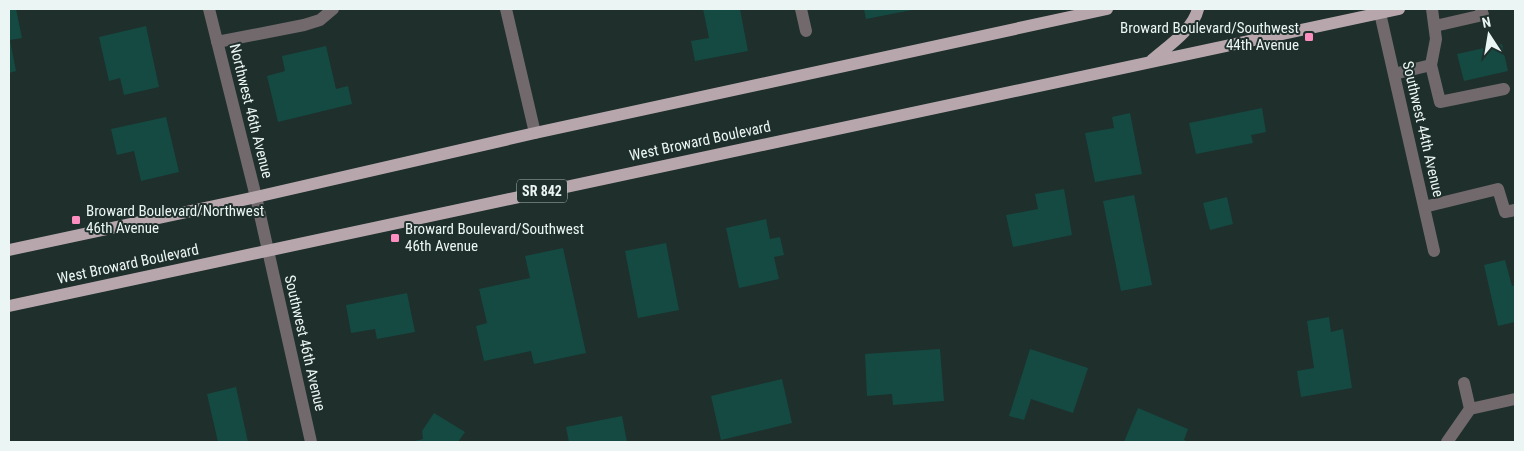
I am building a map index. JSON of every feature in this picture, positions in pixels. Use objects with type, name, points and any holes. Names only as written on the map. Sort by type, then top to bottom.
[{"type":"main road","points":[[9,250],[1107,9]]},
{"type":"main road","points":[[1150,61],[1182,34],[1196,16],[1198,9]]},
{"type":"main road","name":"West Broward Boulevard","points":[[9,306],[1380,11],[1399,9]]},
{"type":"street","name":"Northwest 46th Avenue","points":[[209,9],[268,251]]},
{"type":"street","points":[[217,42],[304,25],[320,20],[333,9]]},
{"type":"street","points":[[506,9],[535,134]]},
{"type":"street","points":[[801,9],[806,31]]},
{"type":"street","points":[[1432,9],[1436,39],[1431,65],[1440,102],[1504,88]]},
{"type":"street","points":[[1434,26],[1483,15],[1482,9]]},
{"type":"street","name":"Southwest 44th Avenue","points":[[1380,11],[1434,251]]},
{"type":"street","points":[[1394,74],[1431,65]]},
{"type":"street","points":[[1424,207],[1498,189],[1505,212],[1515,210]]},
{"type":"street","name":"Southwest 46th Avenue","points":[[268,251],[311,442]]},
{"type":"street","points":[[1464,384],[1470,409]]},
{"type":"street","points":[[1447,442],[1470,409],[1515,399]]},
{"type":"building","points":[[9,9],[16,9],[22,38],[10,40],[16,71],[9,73]]},
{"type":"building","points":[[703,9],[740,9],[748,51],[695,61],[691,41],[709,38]]},
{"type":"building","points":[[864,9],[912,9],[912,10],[866,19]]},
{"type":"building","points":[[146,26],[159,87],[124,95],[120,78],[109,81],[99,37]]},
{"type":"building","points":[[1502,44],[1508,71],[1464,81],[1457,54]]},
{"type":"building","points":[[326,46],[336,89],[348,86],[352,104],[278,122],[267,76],[285,71],[282,56]]},
{"type":"building","points":[[1262,108],[1266,132],[1251,135],[1253,143],[1196,154],[1189,123]]},
{"type":"building","points":[[1130,113],[1142,174],[1095,182],[1085,133],[1114,128],[1112,117]]},
{"type":"building","points":[[166,117],[179,172],[141,181],[134,151],[117,155],[111,129]]},
{"type":"building","points":[[1064,189],[1072,235],[1013,247],[1006,215],[1038,209],[1035,194]]},
{"type":"building","points":[[1134,195],[1152,285],[1121,291],[1103,201]]},
{"type":"building","points":[[1227,197],[1233,224],[1210,230],[1203,203]]},
{"type":"building","points":[[766,219],[770,239],[780,237],[784,255],[774,257],[779,279],[739,288],[726,228]]},
{"type":"building","points":[[666,243],[679,310],[638,318],[625,251]]},
{"type":"building","points":[[563,248],[586,353],[534,364],[531,351],[484,361],[476,326],[487,323],[479,289],[530,278],[525,256]]},
{"type":"building","points":[[1505,260],[1512,286],[1515,285],[1515,322],[1498,326],[1484,265]]},
{"type":"building","points":[[407,293],[415,332],[377,339],[375,329],[351,333],[346,305]]},
{"type":"building","points":[[1329,317],[1331,332],[1343,329],[1352,388],[1301,397],[1297,371],[1314,368],[1307,321]]},
{"type":"building","points":[[940,349],[944,401],[893,405],[892,394],[867,396],[865,354]]},
{"type":"building","points":[[1030,349],[1088,368],[1073,413],[1031,399],[1024,420],[1009,416]]},
{"type":"building","points":[[782,379],[792,423],[721,440],[711,396]]},
{"type":"building","points":[[236,387],[248,442],[218,442],[207,394]]},
{"type":"building","points":[[1138,408],[1188,429],[1184,440],[1189,442],[1124,442]]},
{"type":"building","points":[[434,413],[465,432],[458,442],[411,442],[423,439],[422,431]]},
{"type":"building","points":[[622,416],[627,442],[569,442],[566,427]]},
{"type":"place","name":"Broward Boulevard/Southwest 44th Avenue","points":[[1309,37]]},
{"type":"place","name":"Broward Boulevard/Northwest 46th Avenue","points":[[76,220]]},
{"type":"place","name":"Broward Boulevard/Southwest 46th Avenue","points":[[395,238]]}]
